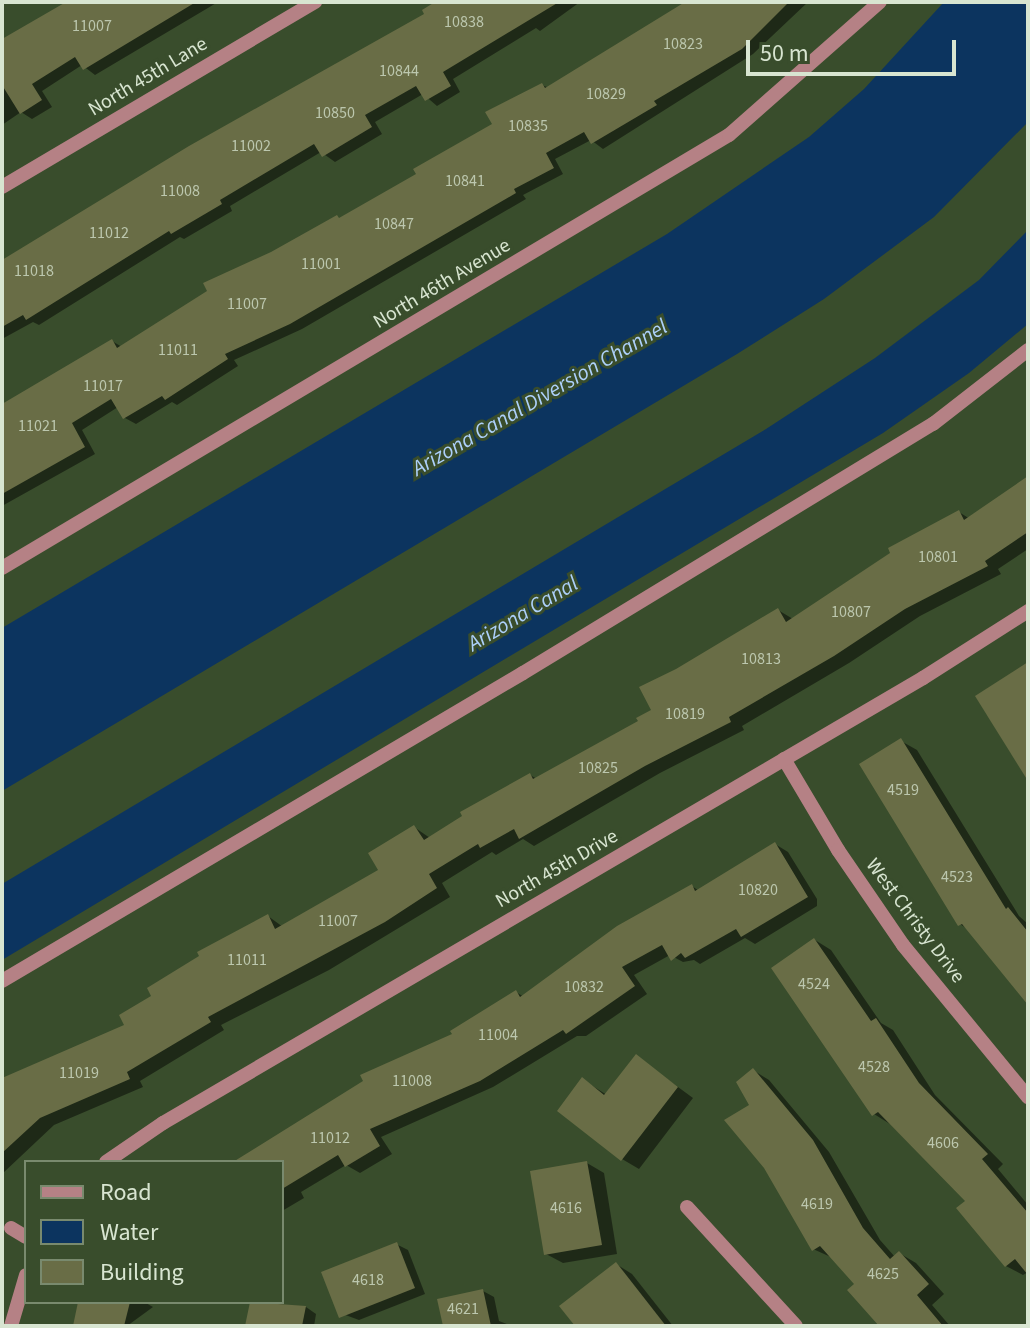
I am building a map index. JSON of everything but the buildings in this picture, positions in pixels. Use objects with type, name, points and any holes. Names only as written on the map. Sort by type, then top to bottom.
[{"type":"street","name":"North 45th Lane","points":[[2,187],[315,2]]},
{"type":"street","name":"North 46th Avenue","points":[[2,568],[729,135],[880,2]]},
{"type":"street","points":[[2,981],[523,673],[919,433],[1028,350]]},
{"type":"street","name":"North 45th Drive","points":[[109,1160],[163,1123],[923,678],[1028,611]]},
{"type":"street","name":"West Christy Drive","points":[[784,759],[838,850],[903,945],[1028,1097]]},
{"type":"street","points":[[687,1207],[796,1326]]},
{"type":"street","points":[[11,1228],[24,1236]]},
{"type":"street","points":[[11,1326],[24,1282]]},
{"type":"water","name":"Arizona Canal Diversion Channel","points":[[944,2],[1028,2],[1028,122],[934,217],[824,299],[737,354],[2,791],[2,628],[667,234],[809,137],[864,89]]},
{"type":"water","name":"Arizona Canal","points":[[1028,230],[1028,324],[969,373],[883,433],[2,960],[2,884],[766,429],[875,358],[979,280]]}]
